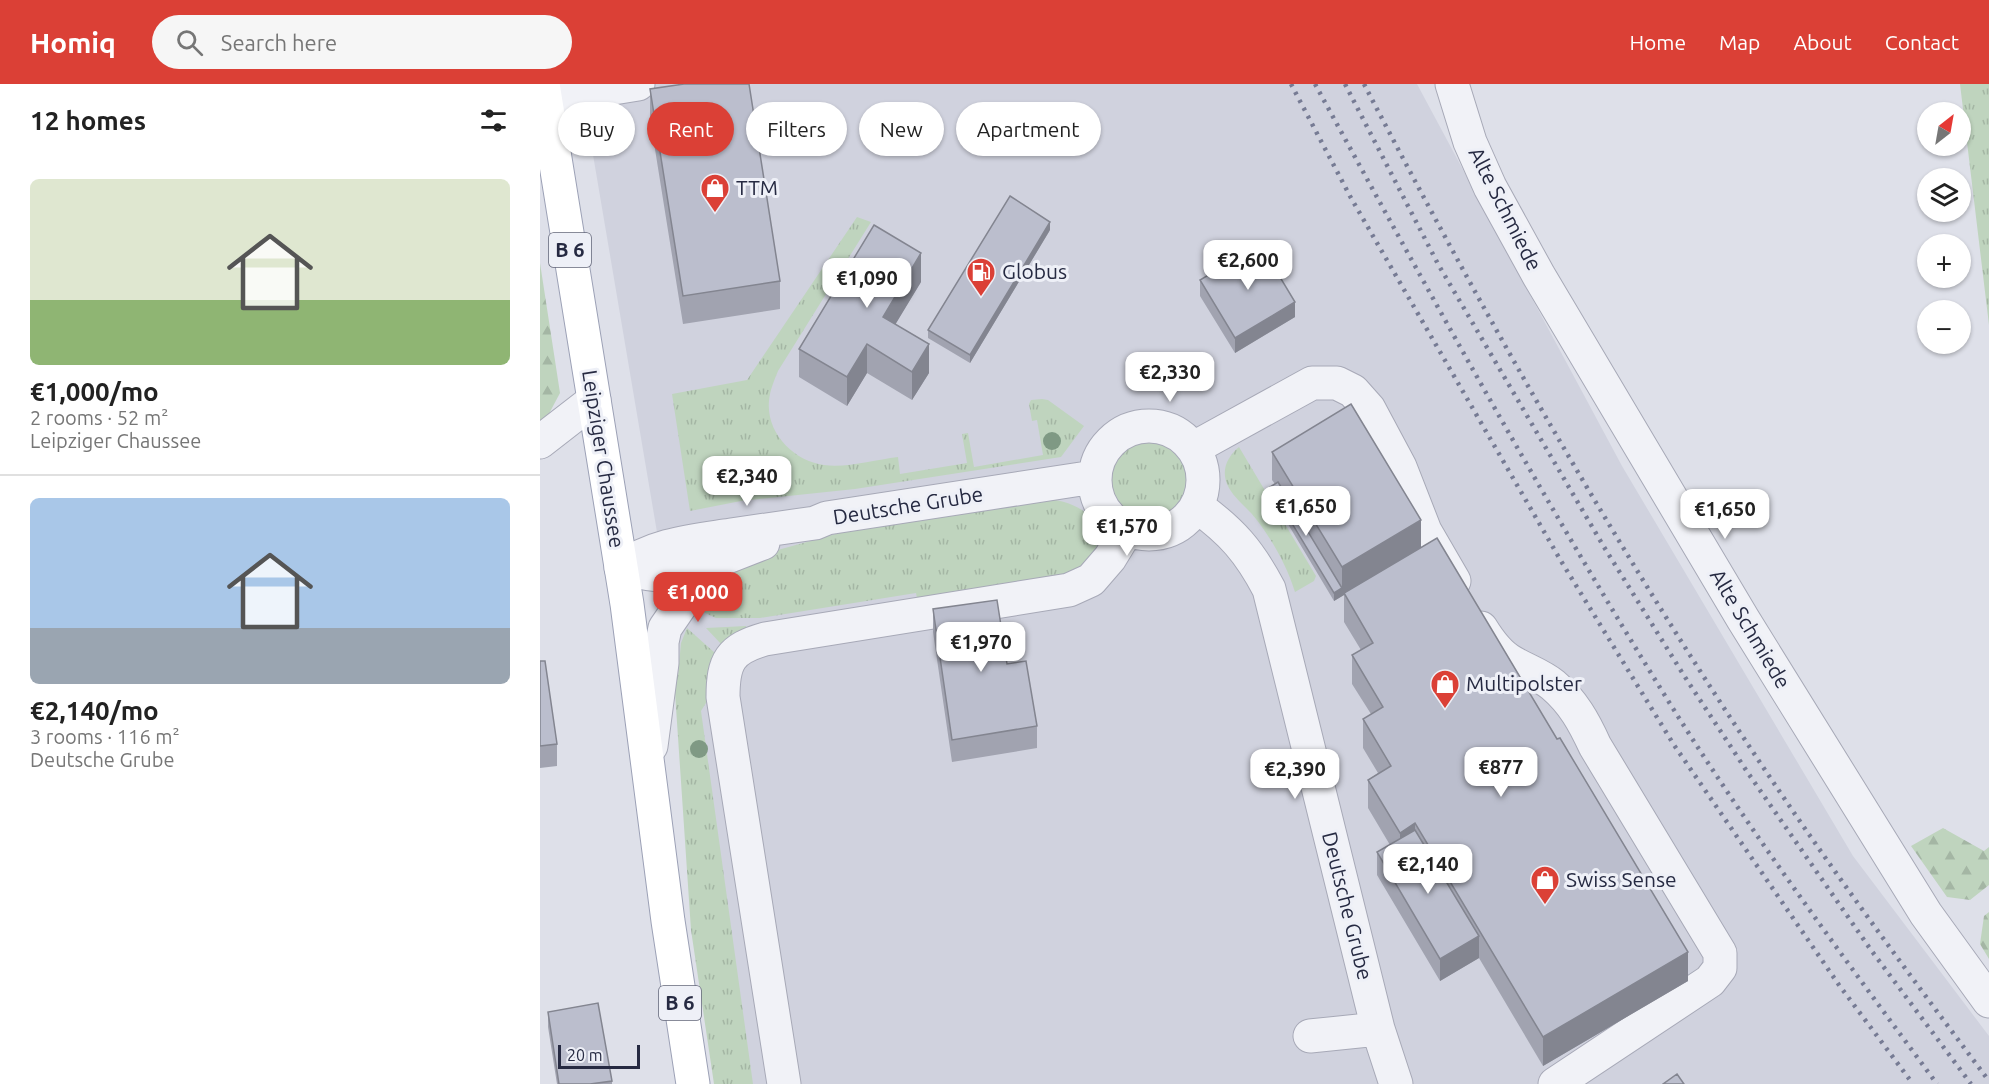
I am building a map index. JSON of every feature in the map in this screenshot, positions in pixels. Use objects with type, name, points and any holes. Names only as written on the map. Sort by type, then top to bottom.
[{"type":"main road","name":"Leipziger Chaussee","points":[[544,92],[621,568],[668,921],[693,1084]]},
{"type":"street","points":[[544,92],[638,84]]},
{"type":"street","name":"Alte Schmiede","points":[[1452,84],[1470,142],[1486,178],[1539,276],[1743,618],[1926,914],[1989,1001]]},
{"type":"street","points":[[1194,448],[1312,383],[1337,383],[1353,391],[1369,409],[1400,467],[1425,531],[1490,643],[1509,661],[1552,683],[1570,702],[1584,721],[1595,746],[1720,953],[1720,968],[1710,981],[1555,1084]]},
{"type":"street","points":[[540,442],[594,400]]},
{"type":"street","points":[[1146,426],[1164,428],[1186,439],[1194,448],[1203,467],[1204,487],[1198,507],[1185,523],[1167,532],[1147,535],[1127,530],[1111,519],[1095,492],[1094,477],[1098,460],[1112,440],[1128,430],[1146,426]]},
{"type":"street","name":"Deutsche Grube","points":[[621,568],[636,557],[659,548],[814,523],[827,518],[1094,477]]},
{"type":"street","name":"Deutsche Grube","points":[[1198,507],[1241,543],[1257,565],[1269,589],[1378,1029],[1396,1084]]},
{"type":"street","points":[[621,568],[656,576],[673,576],[814,523]]},
{"type":"street","points":[[784,1084],[723,697],[723,676],[730,658],[744,644],[765,639],[1070,590],[1091,580],[1110,558],[1127,530]]},
{"type":"street","points":[[648,768],[665,628],[709,564]]},
{"type":"street","points":[[1310,1036],[1378,1029]]},
{"type":"shaded area","points":[[581,84],[1417,84],[1622,466],[1853,856],[1989,1036],[1989,1084],[737,1084],[689,721],[593,156],[635,156],[635,102],[584,102]]},
{"type":"green space","points":[[1960,84],[1989,84],[1989,325],[1969,156],[1971,156],[1971,102],[1962,102]]},
{"type":"green space","points":[[857,217],[871,222],[778,371],[771,389],[769,413],[772,424],[784,444],[802,458],[824,465],[851,465],[898,457],[900,474],[967,463],[962,434],[968,433],[974,467],[1043,455],[1037,420],[1032,421],[1029,404],[1031,400],[1048,400],[1084,426],[1061,457],[855,489],[741,501],[690,511],[672,394],[747,380]]},
{"type":"green space","points":[[540,263],[560,393],[540,427]]},
{"type":"green space","points":[[1148,441],[1163,444],[1176,452],[1184,465],[1187,480],[1184,495],[1176,508],[1163,516],[1148,519],[1133,516],[1120,508],[1112,495],[1109,480],[1112,465],[1120,452],[1133,444]]},
{"type":"green space","points":[[1239,447],[1316,576],[1314,581],[1295,592],[1284,563],[1268,536],[1227,484],[1225,468],[1232,454]]},
{"type":"green space","points":[[1044,499],[1056,500],[1077,507],[1093,521],[1097,530],[1094,554],[1075,576],[918,603],[916,593],[760,618],[716,618],[690,606],[707,583],[767,553],[839,533]]},
{"type":"green space","points":[[746,626],[746,629],[722,645],[706,628]]},
{"type":"green space","points":[[687,628],[715,653],[707,678],[709,698],[701,711],[753,1084],[714,1084],[691,930],[674,678],[678,675],[681,643]]},
{"type":"green space","points":[[1943,828],[1984,851],[1989,847],[1989,885],[1970,900],[1947,897],[1911,846]]},
{"type":"green space","points":[[1989,912],[1989,959],[1980,944],[1984,916]]},
{"type":"building","name":"TTM","points":[[684,84],[749,84],[752,102],[746,102],[746,156],[760,156],[780,281],[683,296],[661,156],[734,156],[734,102],[652,102],[650,89]]},
{"type":"building","name":"Globus","points":[[1010,196],[1050,222],[970,355],[928,330]]},
{"type":"building","points":[[874,225],[921,253],[883,317],[929,344],[912,372],[867,344],[847,377],[799,349]]},
{"type":"building","points":[[1260,244],[1295,302],[1235,338],[1200,280]]},
{"type":"building","points":[[1351,404],[1421,520],[1342,567],[1272,452]]},
{"type":"building","points":[[1278,482],[1342,588],[1334,593],[1270,487]]},
{"type":"building","points":[[1437,538],[1688,952],[1543,1037],[1415,823],[1400,833],[1368,780],[1391,766],[1363,719],[1383,707],[1352,655],[1373,643],[1344,593]]},
{"type":"building","points":[[997,600],[1007,664],[1026,661],[1037,726],[952,740],[933,609]]},
{"type":"building","points":[[540,661],[545,661],[557,744],[540,746]]},
{"type":"building","points":[[1415,830],[1479,936],[1440,959],[1377,852]]},
{"type":"building","points":[[598,1003],[612,1081],[559,1084],[548,1012]]},
{"type":"building","points":[[1677,1074],[1684,1084],[1663,1084]]},
{"type":"railway","points":[[1291,84],[1351,198],[1561,561],[1674,745],[1839,985],[1913,1084]]},
{"type":"railway","points":[[1315,84],[1440,312],[1659,686],[1759,838],[1937,1084]]},
{"type":"railway","points":[[1345,84],[1438,264],[1604,547],[1683,674],[1748,773],[1871,950],[1971,1084]]},
{"type":"railway","points":[[1364,84],[1504,344],[1654,599],[1816,844],[1989,1081]]},
{"type":"place","name":"TTM","points":[[715,214]]},
{"type":"place","name":"Globus","points":[[981,298]]},
{"type":"place","name":"Multipolster","points":[[1445,710]]},
{"type":"place","name":"Swiss Sense","points":[[1545,906]]}]
